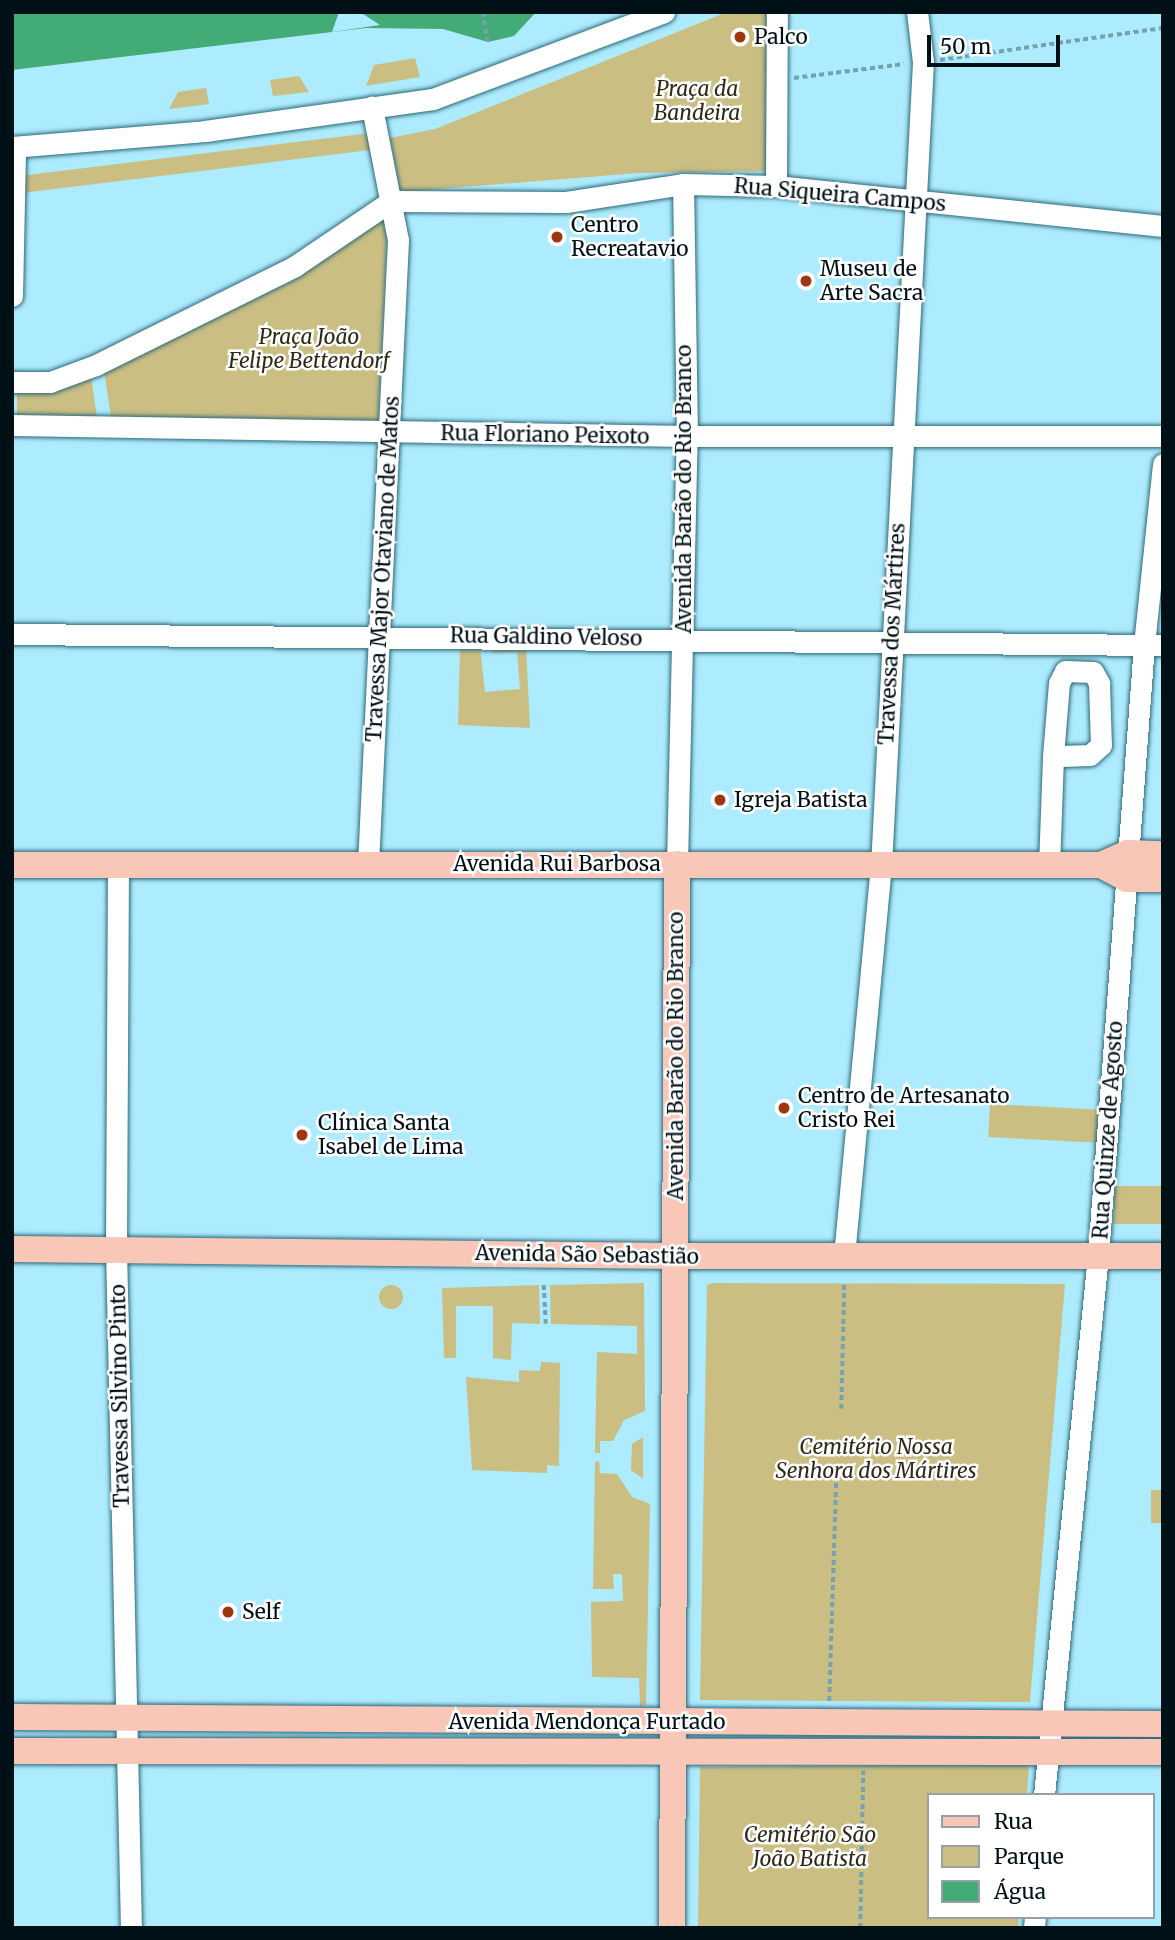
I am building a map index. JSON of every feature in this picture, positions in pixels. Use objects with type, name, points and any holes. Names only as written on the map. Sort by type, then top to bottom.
[{"type":"main road","name":"Avenida Rui Barbosa","points":[[12,865],[1128,866],[1163,854]]},
{"type":"main road","name":"Avenida Barão do Rio Branco","points":[[672,1928],[677,864]]},
{"type":"main road","name":"Avenida Rui Barbosa","points":[[1128,866],[1163,879]]},
{"type":"main road","name":"Avenida São Sebastião","points":[[12,1249],[676,1256],[1163,1255]]},
{"type":"main road","name":"Avenida Mendonça Furtado","points":[[12,1717],[1163,1724]]},
{"type":"main road","name":"Avenida Mendonça Furtado","points":[[12,1751],[1163,1752]]},
{"type":"street","points":[[12,296],[14,147],[205,131],[433,99],[664,12]]},
{"type":"street","points":[[776,186],[779,80],[777,12]]},
{"type":"street","name":"Travessa dos Mártires","points":[[844,1255],[881,866],[913,202],[923,62],[917,12]]},
{"type":"street","name":"Travessa Major Otaviano de Matos","points":[[368,864],[398,240],[372,107]]},
{"type":"street","name":"Rua Siqueira Campos","points":[[391,201],[566,202],[683,184],[776,186],[1163,226]]},
{"type":"street","name":"Avenida Barão do Rio Branco","points":[[677,864],[687,436],[683,184]]},
{"type":"street","points":[[12,382],[36,384],[69,377],[295,266],[391,201]]},
{"type":"street","name":"Rua Floriano Peixoto","points":[[12,425],[687,436],[1163,436]]},
{"type":"street","name":"Rua Quinze de Agosto","points":[[1044,1793],[1048,1724],[1098,1255],[1128,866],[1153,645],[1163,464]]},
{"type":"street","name":"Rua Galdino Veloso","points":[[12,634],[380,635],[1153,645]]},
{"type":"street","points":[[1049,866],[1053,756]]},
{"type":"street","name":"Travessa Silvino Pinto","points":[[118,865],[116,1248],[131,1928]]},
{"type":"path","points":[[483,12],[488,42]]},
{"type":"path","points":[[779,80],[1163,27]]},
{"type":"path","points":[[841,1409],[844,1283]]},
{"type":"path","points":[[544,1285],[546,1324]]},
{"type":"path","points":[[829,1701],[836,1477]]},
{"type":"path","points":[[860,1928],[861,1752]]},
{"type":"green space","name":"Praça da Bandeira","points":[[727,12],[767,12],[770,163],[765,171],[638,173],[400,192],[390,138],[435,129]]},
{"type":"green space","points":[[415,58],[420,77],[366,86],[374,65]]},
{"type":"green space","points":[[299,76],[309,92],[273,96],[270,80]]},
{"type":"green space","points":[[206,88],[209,104],[169,109],[178,92]]},
{"type":"green space","points":[[370,133],[372,150],[26,192],[24,176]]},
{"type":"green space","name":"Praça João Felipe Bettendorf","points":[[384,215],[387,238],[378,425],[111,418],[104,370]]},
{"type":"green space","points":[[91,375],[97,418],[17,417],[17,391]]},
{"type":"green space","points":[[492,647],[526,647],[530,728],[458,725],[460,648],[480,648],[485,692],[520,689],[517,652],[493,653]]},
{"type":"green space","points":[[990,1104],[1100,1110],[1098,1143],[988,1137]]},
{"type":"green space","points":[[1114,1186],[1163,1186],[1163,1224],[1114,1224]]},
{"type":"green space","points":[[644,1283],[645,1411],[624,1420],[613,1441],[600,1441],[600,1453],[595,1453],[597,1352],[637,1354],[637,1326],[551,1324],[550,1285]]},
{"type":"green space","name":"Cemitério Nossa Senhora dos Mártires","points":[[1065,1284],[1030,1702],[700,1700],[707,1285]]},
{"type":"green space","points":[[386,1285],[396,1285],[403,1292],[403,1302],[396,1309],[386,1309],[379,1302],[379,1292]]},
{"type":"green space","points":[[539,1285],[540,1324],[512,1323],[511,1360],[493,1358],[493,1306],[456,1306],[456,1358],[444,1358],[442,1288]]},
{"type":"green space","points":[[541,1362],[560,1363],[559,1466],[547,1465],[547,1473],[472,1470],[466,1377],[519,1382],[519,1370],[540,1371]]},
{"type":"green space","points":[[643,1437],[643,1479],[631,1470],[632,1444]]},
{"type":"green space","points":[[599,1461],[600,1473],[617,1474],[632,1497],[650,1504],[646,1705],[640,1706],[639,1678],[592,1677],[591,1602],[623,1601],[622,1574],[613,1574],[614,1589],[593,1589],[595,1462]]},
{"type":"green space","points":[[1151,1490],[1163,1490],[1163,1523],[1151,1523]]},
{"type":"green space","name":"Cemitério São João Batista","points":[[1029,1764],[1027,1793],[926,1793],[926,1919],[1019,1919],[1018,1928],[698,1928],[700,1767]]},
{"type":"water","points":[[12,12],[536,12],[514,36],[488,42],[443,29],[366,28],[12,70]]},
{"type":"pier","points":[[339,12],[360,12],[380,25],[332,32]]},
{"type":"place","name":"Palco","points":[[740,37]]},
{"type":"place","name":"Centro Recreatavio","points":[[557,237]]},
{"type":"place","name":"Museu de Arte Sacra","points":[[806,281]]},
{"type":"place","name":"Igreja Batista","points":[[720,800]]},
{"type":"place","name":"Centro de Artesanato Cristo Rei","points":[[784,1108]]},
{"type":"place","name":"Clínica Santa Isabel de Lima","points":[[302,1135]]},
{"type":"place","name":"Self","points":[[228,1612]]}]
